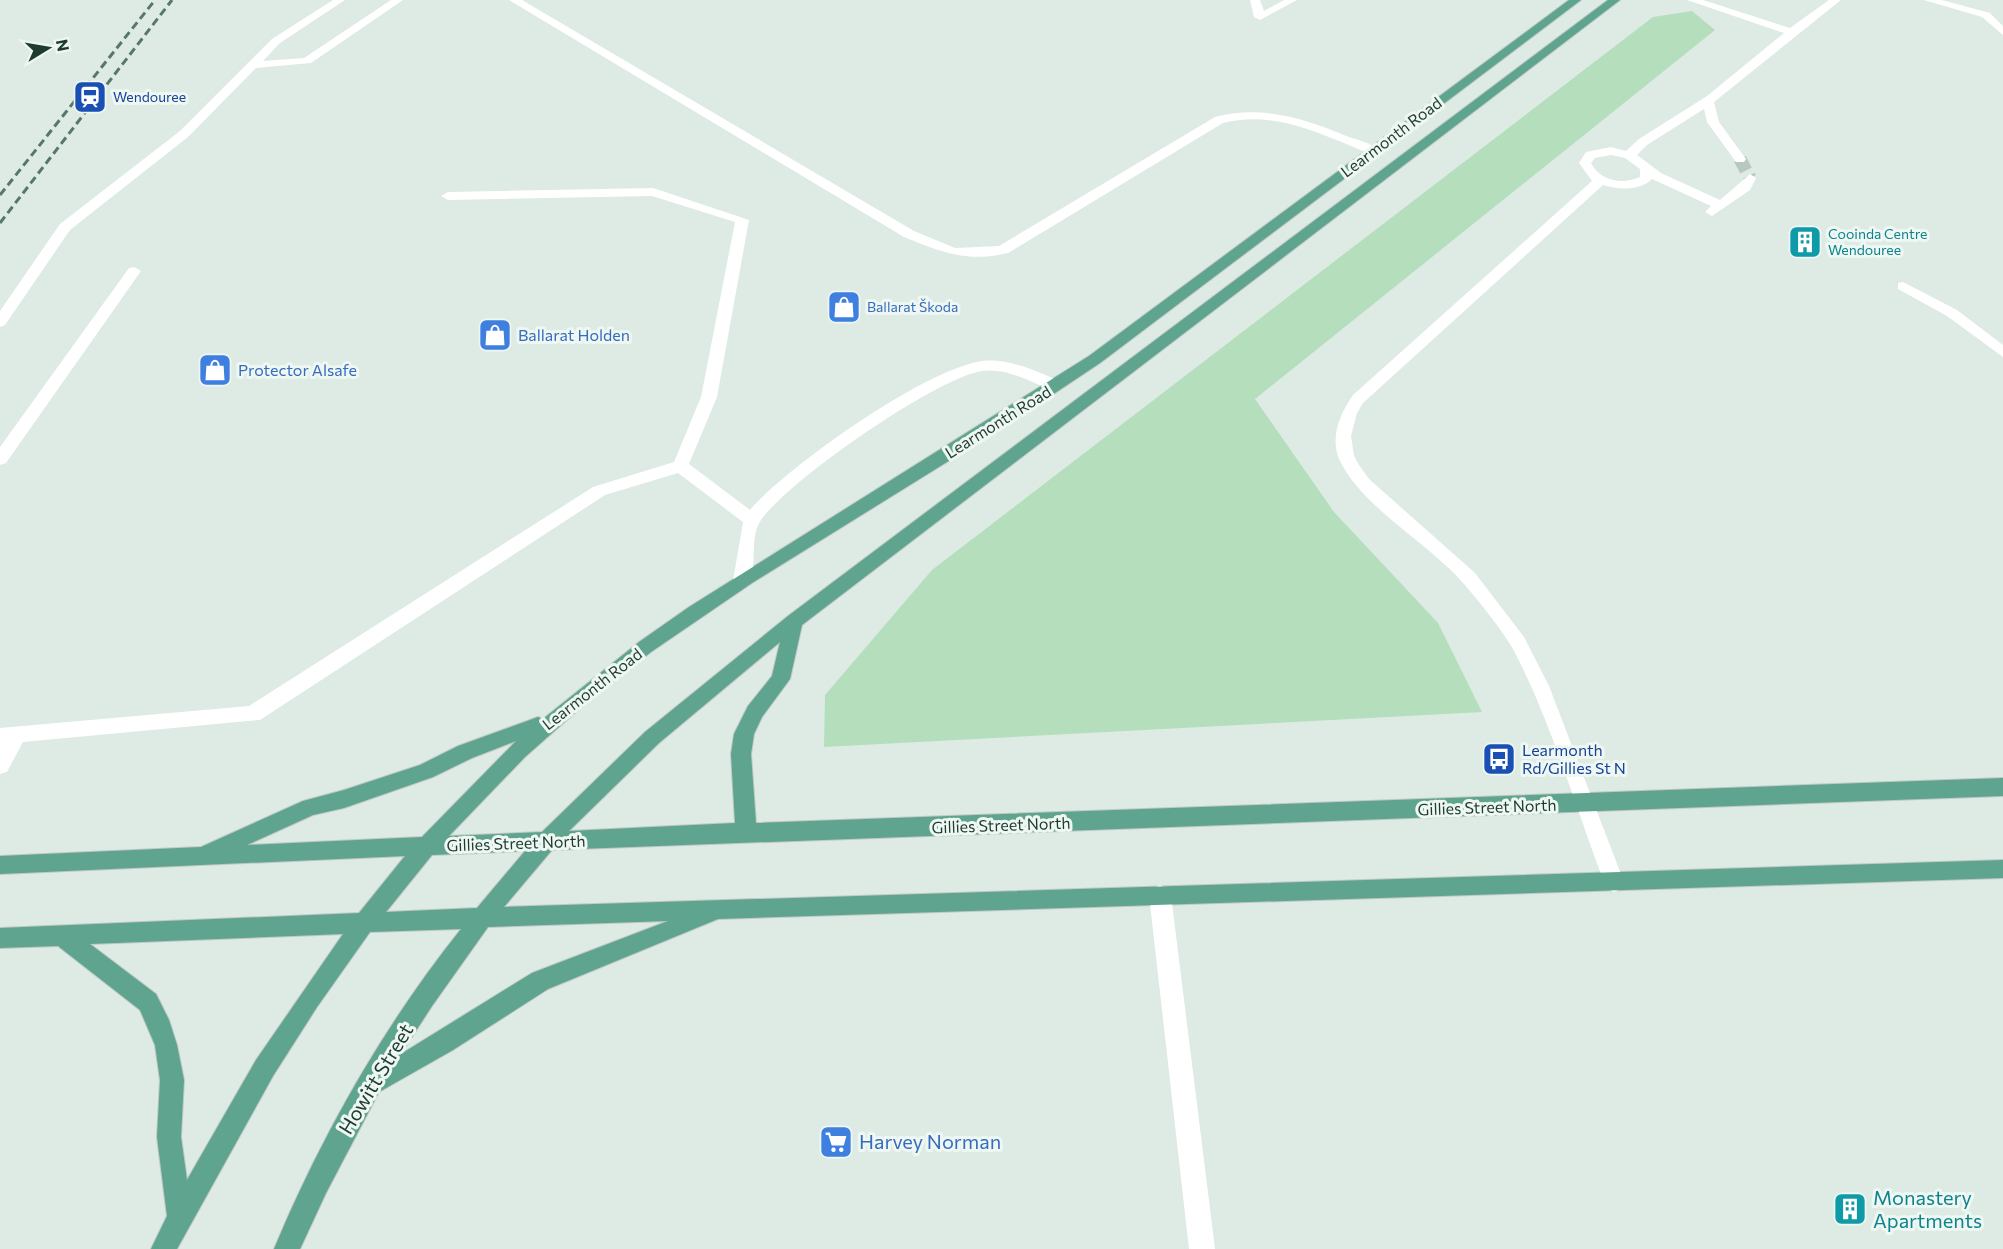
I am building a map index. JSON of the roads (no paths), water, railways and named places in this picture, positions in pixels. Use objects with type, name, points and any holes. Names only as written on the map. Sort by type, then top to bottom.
[{"type":"main road","name":"Learmonth Road","points":[[360,923],[472,796],[548,722],[643,648],[742,581],[1056,386],[1128,337],[1372,150],[1576,0]]},
{"type":"main road","name":"Learmonth Road","points":[[545,842],[607,778],[794,621],[1615,0]]},
{"type":"main road","points":[[1372,150],[1400,161]]},
{"type":"main road","points":[[746,832],[741,754],[744,734],[755,712],[781,679],[794,621]]},
{"type":"main road","points":[[198,856],[310,807],[344,800],[426,771],[465,752],[548,722]]},
{"type":"main road","name":"Gillies Street North","points":[[0,865],[746,832],[2003,787]]},
{"type":"main road","name":"Howitt Street","points":[[287,1249],[316,1181],[369,1085],[443,970],[481,918],[545,842]]},
{"type":"main road","points":[[0,938],[481,918],[2003,868]]},
{"type":"main road","points":[[369,1085],[445,1042],[540,981],[722,910]]},
{"type":"main road","points":[[164,1249],[179,1215],[249,1091],[323,975],[360,923]]},
{"type":"main road","points":[[62,936],[135,990],[148,1002],[158,1020],[166,1045],[172,1080],[169,1137],[179,1215]]},
{"type":"lane","points":[[0,322],[65,227],[184,134],[276,41],[340,0]]},
{"type":"lane","points":[[252,65],[307,61],[398,0]]},
{"type":"lane","points":[[514,0],[850,201],[909,234],[953,252],[979,253],[1003,250],[1219,120],[1235,115],[1259,114],[1282,117],[1372,150]]},
{"type":"lane","points":[[1255,0],[1260,17],[1292,0]]},
{"type":"lane","points":[[1692,0],[1792,32]]},
{"type":"lane","points":[[1629,155],[1643,142],[1708,101],[1792,32],[1836,0]]},
{"type":"lane","points":[[1929,0],[1986,15],[2003,32]]},
{"type":"lane","points":[[1708,101],[1713,122],[1740,159]]},
{"type":"lane","points":[[1720,206],[1656,176],[1629,155],[1603,151],[1590,155],[1585,163],[1586,168],[1601,180],[1656,190],[1711,213],[1745,187],[1750,178]]},
{"type":"lane","points":[[1630,185],[1646,179],[1646,168]]},
{"type":"lane","points":[[1601,180],[1358,399],[1349,413],[1343,436],[1346,456],[1364,483],[1469,578],[1518,642],[1540,686],[1560,745],[1586,803],[1614,882]]},
{"type":"lane","points":[[448,196],[653,192],[742,220],[709,398],[680,466]]},
{"type":"lane","points":[[0,459],[134,271]]},
{"type":"lane","points":[[1903,286],[1952,313],[2003,352]]},
{"type":"lane","points":[[742,581],[753,520],[784,483],[955,373],[980,366],[1009,368],[1056,386]]},
{"type":"lane","points":[[680,466],[753,520]]},
{"type":"lane","points":[[0,766],[8,735],[253,714],[598,490],[680,466]]},
{"type":"lane","points":[[1160,895],[1202,1249]]},
{"type":"tunnel","points":[[1740,159],[1750,178]]},
{"type":"railway","points":[[0,195],[155,0]]},
{"type":"railway","points":[[0,223],[172,0]]},
{"type":"place","name":"Wendouree","points":[[90,97]]},
{"type":"place","name":"Cooinda Centre Wendouree","points":[[1805,242]]},
{"type":"place","name":"Ballarat Škoda","points":[[844,307]]},
{"type":"place","name":"Ballarat Holden","points":[[495,335]]},
{"type":"place","name":"Protector Alsafe","points":[[215,370]]},
{"type":"place","name":"Learmonth Rd/Gillies St N","points":[[1499,759]]},
{"type":"place","name":"Harvey Norman","points":[[836,1142]]},
{"type":"place","name":"Monastery Apartments","points":[[1850,1209]]}]
